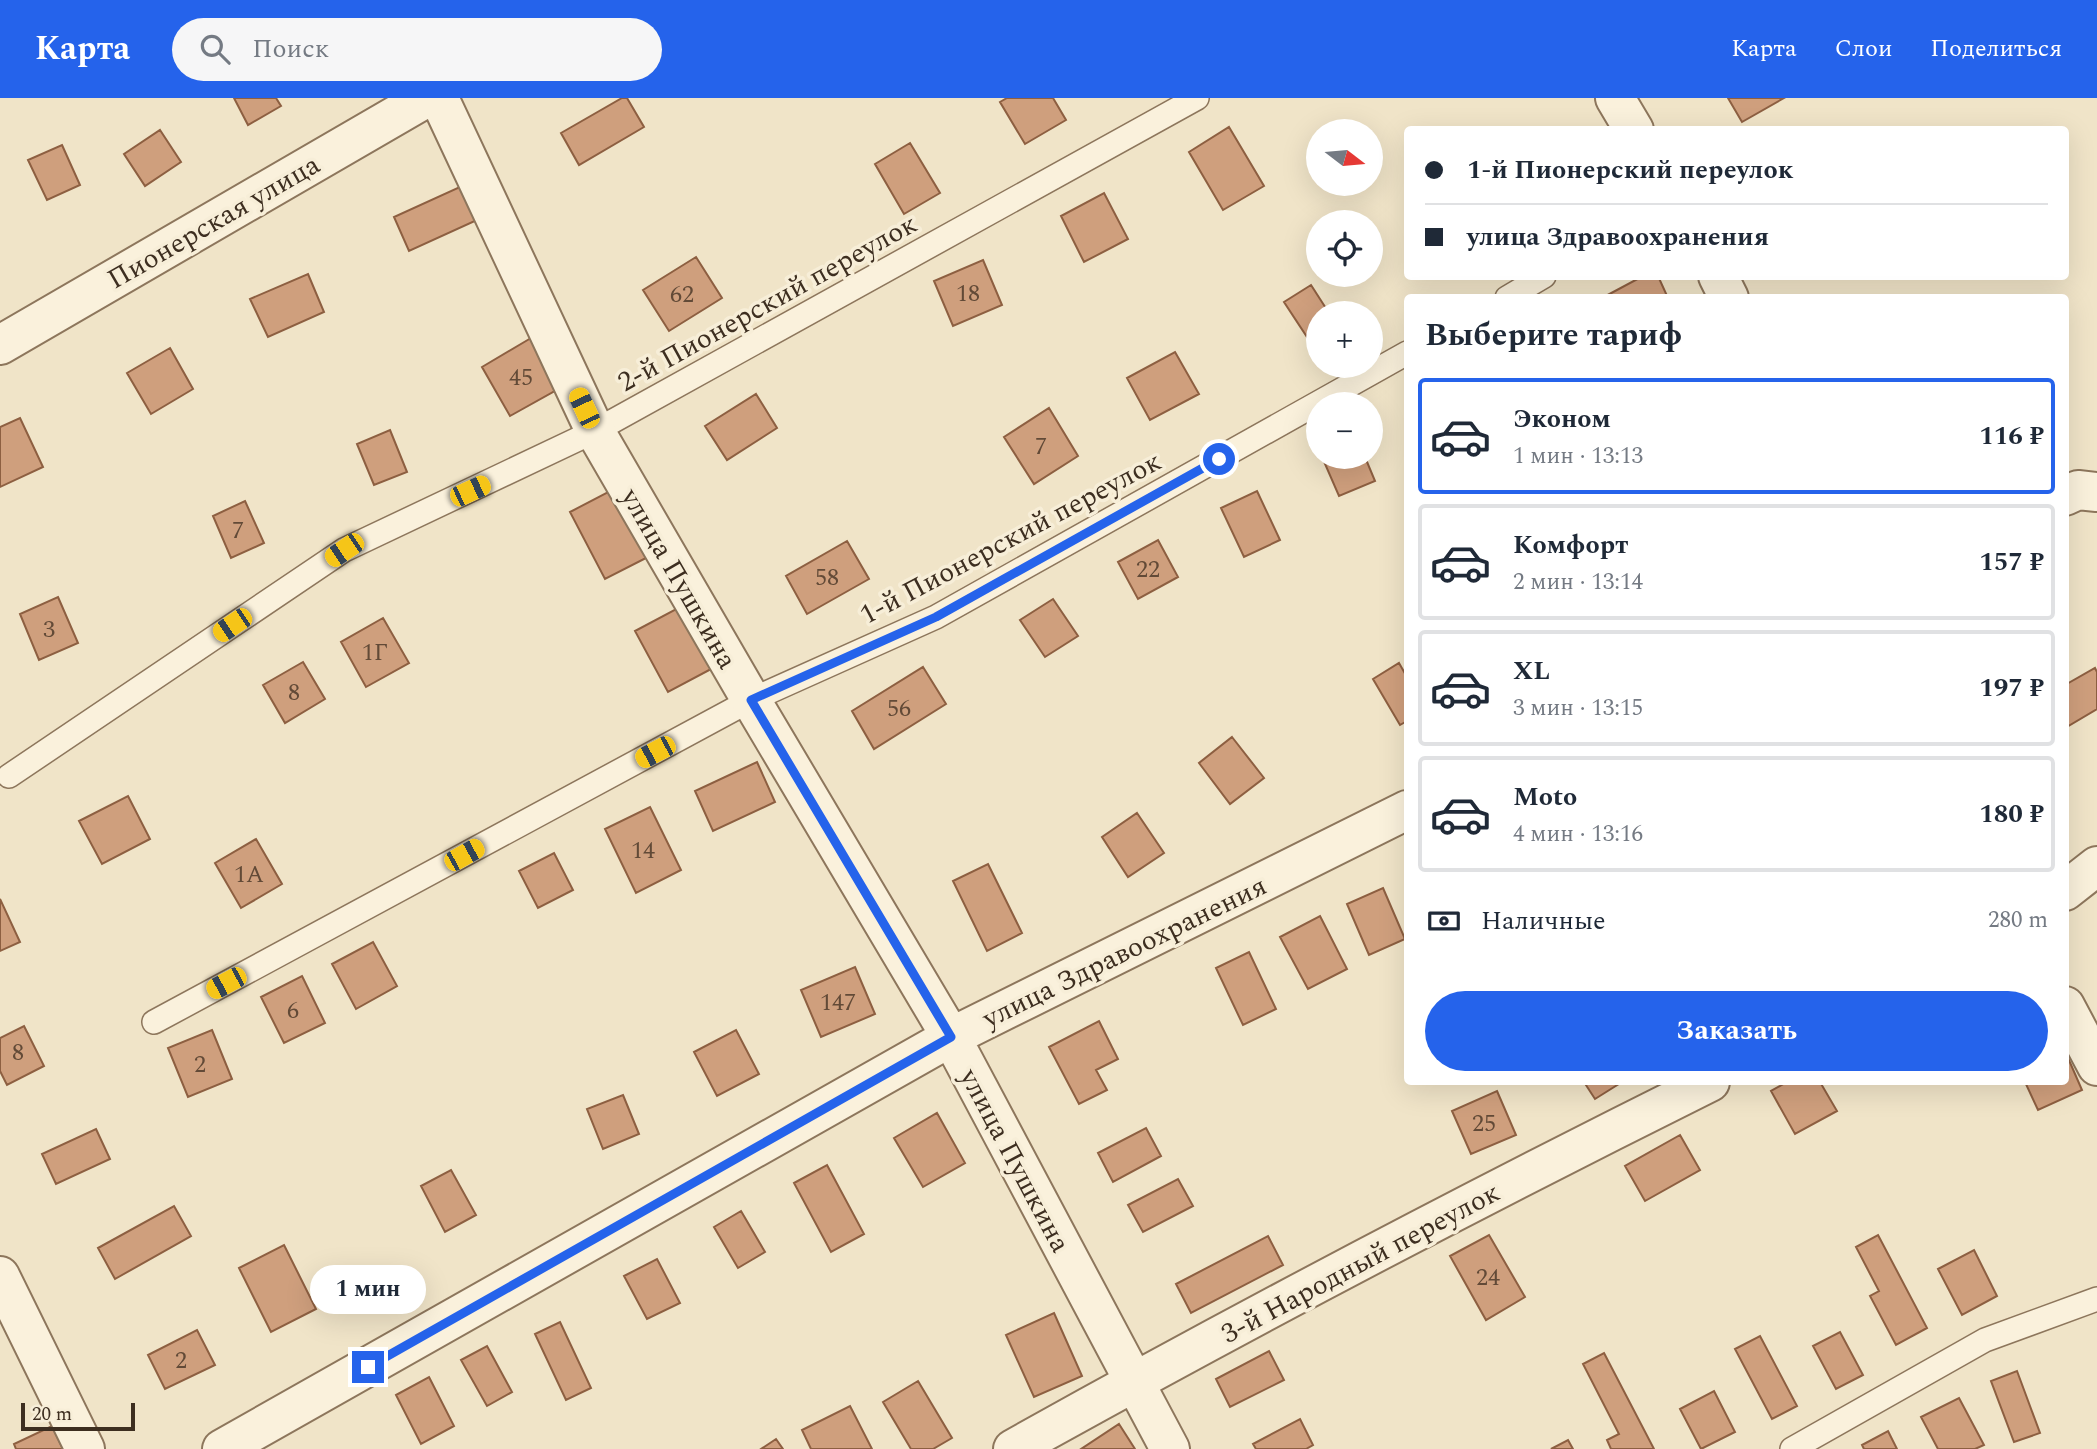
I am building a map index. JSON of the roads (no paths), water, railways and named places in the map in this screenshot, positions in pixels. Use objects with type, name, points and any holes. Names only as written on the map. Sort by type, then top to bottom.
[{"type":"street","name":"Пионерская улица","points":[[0,345],[426,98]]},
{"type":"street","name":"улица Пушкина","points":[[439,98],[595,431],[951,1037],[1170,1449]]},
{"type":"street","points":[[1615,98],[1632,126]]},
{"type":"street","name":"улица Здравоохранения","points":[[222,1449],[951,1037],[1404,811]]},
{"type":"street","points":[[2069,888],[2097,866]]},
{"type":"street","points":[[2069,1014],[2097,1066]]},
{"type":"street","name":"3-й Народный переулок","points":[[1013,1449],[1133,1382],[1569,1152],[1704,1085]]},
{"type":"street","points":[[0,1276],[85,1449]]},
{"type":"lane","name":"2-й Пионерский переулок","points":[[9,776],[344,550],[595,431],[1197,98]]},
{"type":"lane","points":[[1514,294],[1537,280]]},
{"type":"lane","name":"1-й Пионерский переулок","points":[[154,1022],[751,700],[936,617],[1404,355]]},
{"type":"lane","points":[[1792,1449],[1985,1340],[2097,1299]]}]
